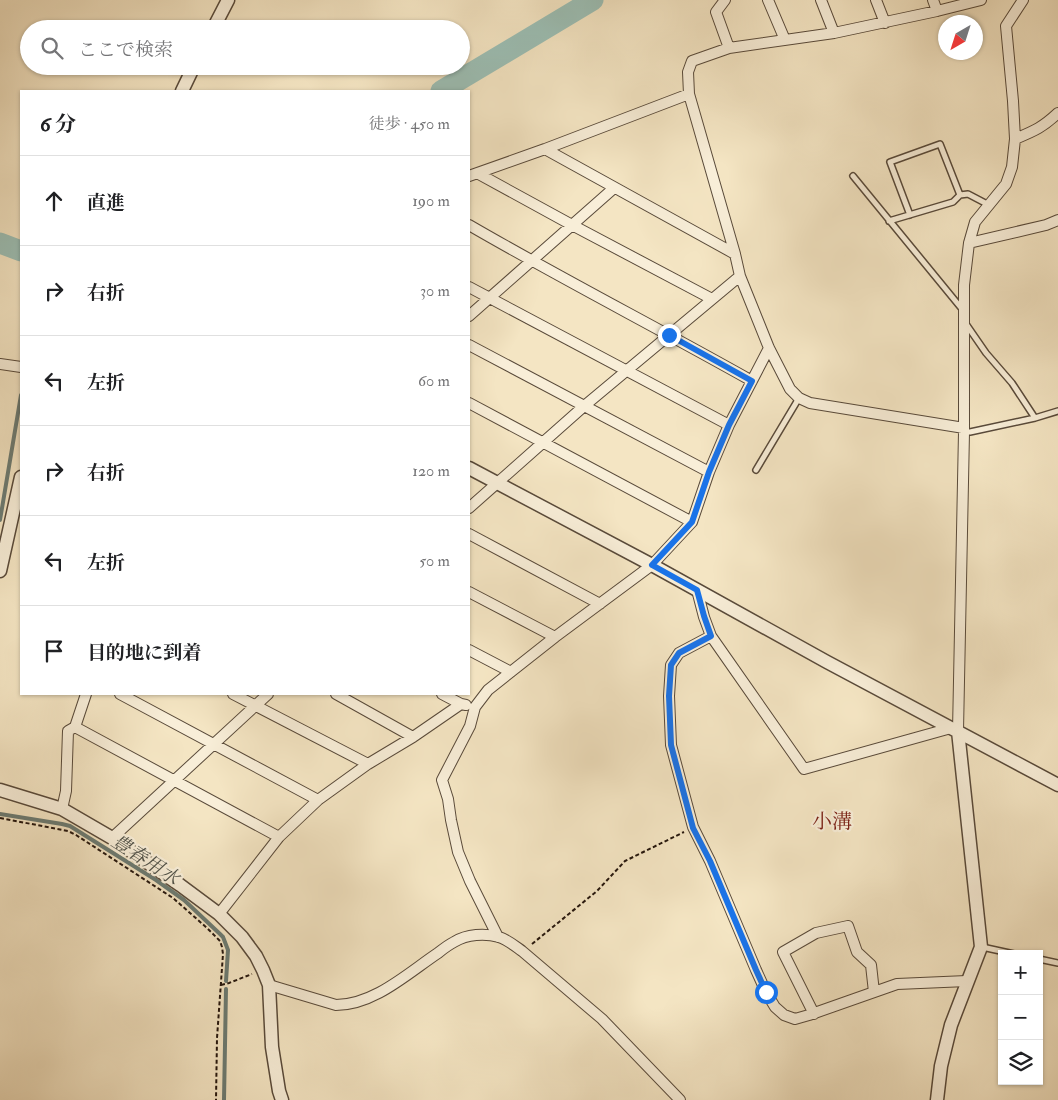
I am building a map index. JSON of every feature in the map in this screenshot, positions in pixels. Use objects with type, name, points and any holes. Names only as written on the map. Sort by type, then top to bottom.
[{"type":"street","points":[[218,20],[228,0]]},
{"type":"street","points":[[725,0],[716,12],[729,48]]},
{"type":"street","points":[[768,0],[785,40]]},
{"type":"street","points":[[821,0],[834,32]]},
{"type":"street","points":[[876,0],[885,23]]},
{"type":"street","points":[[933,0],[938,11]]},
{"type":"street","points":[[964,430],[810,403],[799,398],[790,389],[769,348],[740,276],[689,94],[688,72],[692,61],[729,48],[885,23],[981,0]]},
{"type":"street","points":[[937,1100],[941,1066],[951,1025],[981,946],[954,730],[964,430],[964,285],[969,243],[975,222],[1006,184],[1012,167],[1015,139],[1006,26],[1023,0]]},
{"type":"street","points":[[182,90],[190,75]]},
{"type":"street","points":[[473,175],[689,94]]},
{"type":"street","points":[[1015,139],[1037,130],[1058,113]]},
{"type":"street","points":[[545,149],[735,254]]},
{"type":"street","points":[[473,175],[712,299]]},
{"type":"street","points":[[470,315],[614,188]]},
{"type":"street","points":[[969,243],[1046,225],[1058,220]]},
{"type":"street","points":[[470,226],[531,261],[752,381]]},
{"type":"street","points":[[470,507],[627,370],[740,276]]},
{"type":"street","points":[[470,288],[729,425]]},
{"type":"street","points":[[470,346],[709,472]]},
{"type":"street","points":[[498,937],[458,852],[448,799],[442,780],[470,726],[475,707],[488,690],[555,637],[652,565],[692,522],[709,472],[729,425],[769,348]]},
{"type":"street","points":[[0,364],[20,367]]},
{"type":"street","points":[[470,404],[692,522]]},
{"type":"street","points":[[470,469],[1058,785]]},
{"type":"street","points":[[0,571],[20,481]]},
{"type":"street","points":[[470,535],[600,604]]},
{"type":"street","points":[[697,590],[711,636],[804,769],[954,730]]},
{"type":"street","points":[[470,593],[555,637]]},
{"type":"street","points":[[711,636],[679,653],[671,665],[669,696],[671,745],[693,828],[712,867],[756,970],[775,1007],[784,1016],[795,1019],[897,984],[967,981]]},
{"type":"street","points":[[470,651],[511,672]]},
{"type":"street","points":[[62,809],[66,791],[68,731],[75,727],[86,695]]},
{"type":"street","points":[[122,695],[318,800]]},
{"type":"street","points":[[235,695],[368,764]]},
{"type":"street","points":[[112,838],[267,695]]},
{"type":"street","points":[[338,695],[413,737]]},
{"type":"street","points":[[444,695],[461,704],[475,707]]},
{"type":"street","points":[[220,914],[279,837],[318,800],[368,764],[413,737],[461,704]]},
{"type":"street","points":[[75,727],[279,837]]},
{"type":"street","points":[[0,790],[62,809],[112,838],[220,914],[242,937],[256,956],[269,985],[272,1047],[282,1100]]},
{"type":"street","points":[[814,1014],[783,952],[816,933],[848,926],[857,952],[871,965],[874,992]]},
{"type":"street","points":[[269,985],[336,1005],[351,1004],[384,991],[454,941],[471,935],[498,937],[522,951],[602,1019],[680,1100]]},
{"type":"lane","points":[[910,215],[890,162],[940,144],[960,195]]},
{"type":"lane","points":[[852,176],[930,268],[964,316],[986,353],[1012,383],[1035,418]]},
{"type":"lane","points":[[889,221],[953,202],[960,195],[968,194],[989,205]]},
{"type":"lane","points":[[756,470],[799,398]]},
{"type":"lane","points":[[964,430],[970,432],[1058,411]]},
{"type":"lane","points":[[981,946],[998,950]]},
{"type":"lane","points":[[1043,960],[1058,964]]},
{"type":"path","points":[[0,818],[68,831],[173,898],[220,941],[223,954],[217,1038],[216,1100]]},
{"type":"path","points":[[522,951],[597,891],[625,861],[693,828]]},
{"type":"path","points":[[221,985],[229,984],[263,970]]},
{"type":"waterway","points":[[470,74],[593,0]]},
{"type":"waterway","points":[[443,90],[468,75]]},
{"type":"waterway","points":[[0,243],[20,251]]},
{"type":"waterway","name":"豊春用水","points":[[0,520],[20,401]]},
{"type":"waterway","name":"豊春用水","points":[[0,814],[70,826],[156,880],[184,900],[223,937],[228,950],[226,981]]},
{"type":"waterway","name":"豊春用水","points":[[224,1100],[226,989]]},
{"type":"district","name":"小溝","points":[[832,821]]},
{"type":"route","points":[[669,335],[752,381],[729,425],[709,472],[692,522],[652,565],[697,590],[711,636],[679,653],[671,665],[669,696],[671,745],[693,828],[710,861],[766,992]]}]
